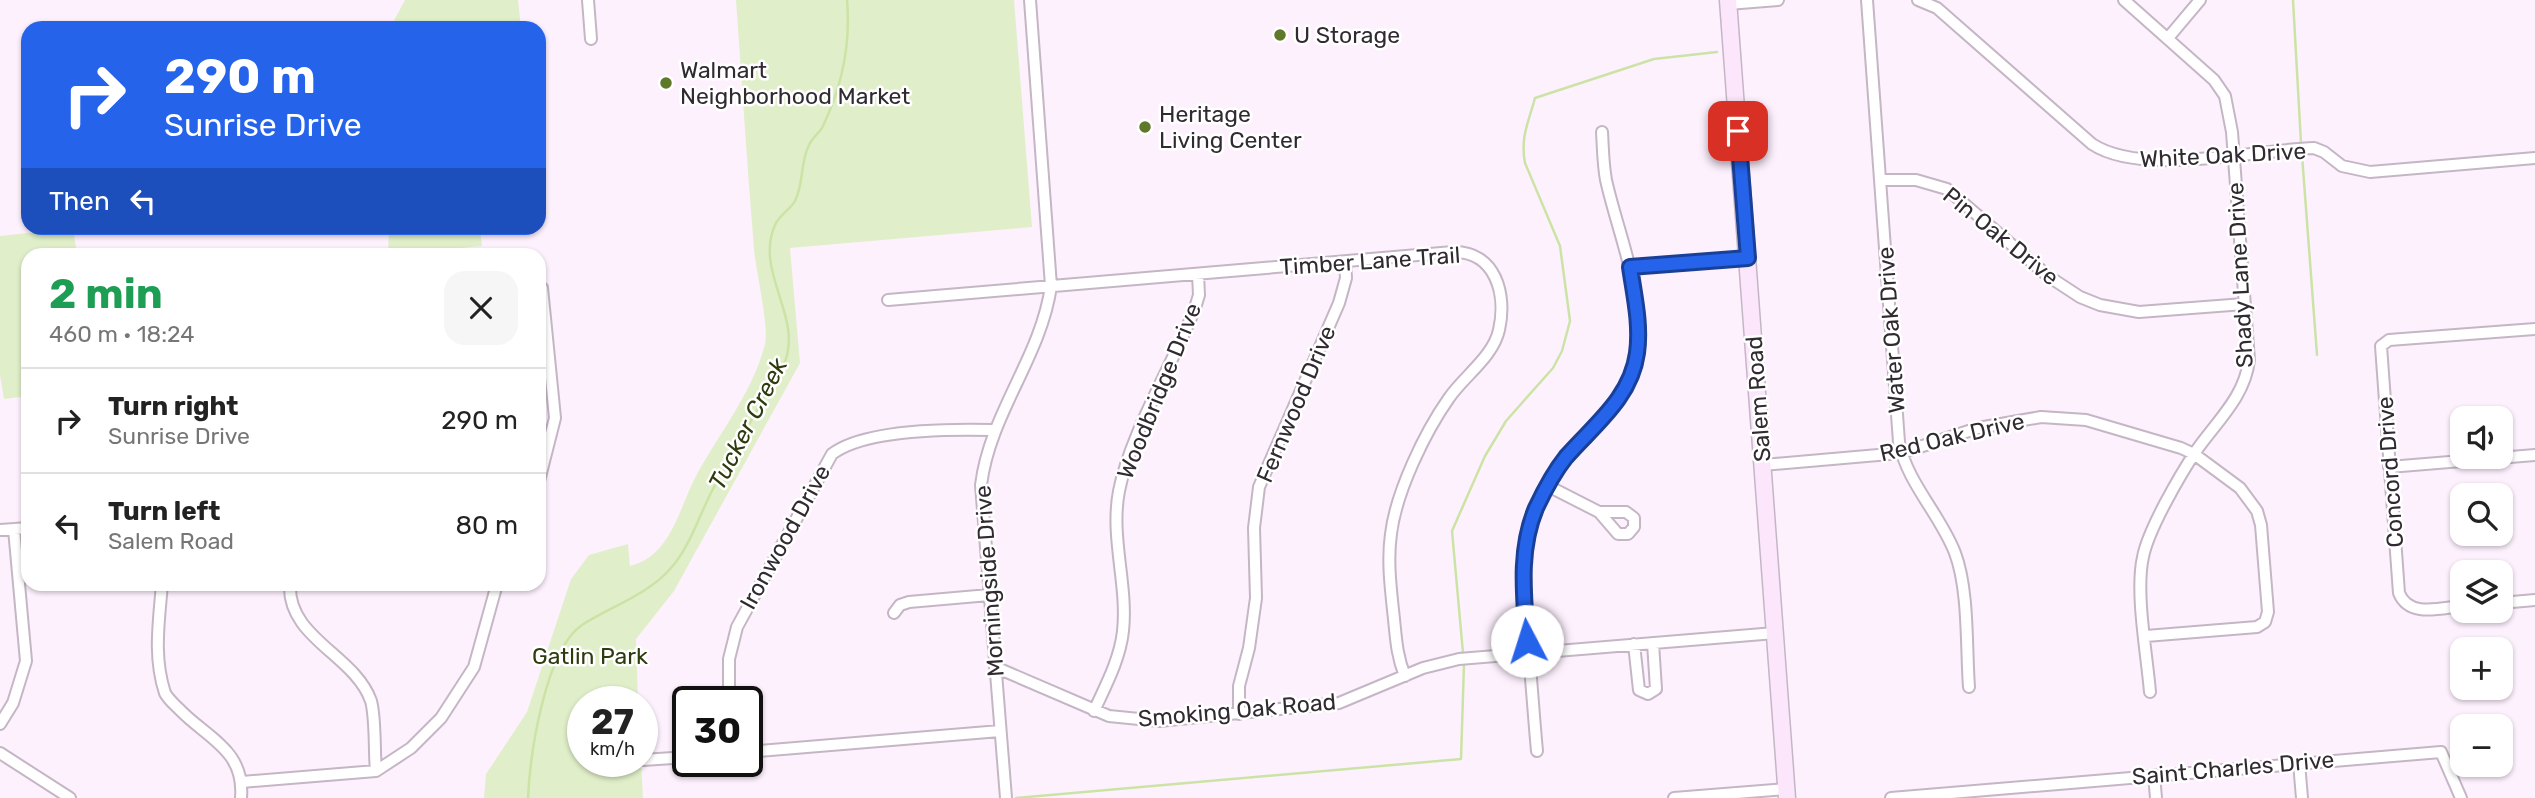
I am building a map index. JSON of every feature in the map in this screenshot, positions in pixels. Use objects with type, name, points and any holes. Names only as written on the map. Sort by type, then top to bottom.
[{"type":"main road","name":"Salem Road","points":[[1728,2],[1786,793]]},
{"type":"street","points":[[588,0],[591,39]]},
{"type":"street","name":"Morningside Drive","points":[[1006,798],[981,485],[993,430],[1042,324],[1051,286],[1030,0]]},
{"type":"street","points":[[1728,2],[1778,0]]},
{"type":"street","name":"Water Oak Drive","points":[[1867,0],[1902,453],[1955,551],[1962,587],[1969,687]]},
{"type":"street","name":"White Oak Drive","points":[[1919,0],[1937,8],[2102,150],[2131,160],[2149,161],[2314,148],[2342,166],[2370,172],[2535,158]]},
{"type":"street","name":"Shady Lane Drive","points":[[2124,0],[2214,80],[2225,96],[2230,112],[2249,360],[2244,385],[2194,454],[2150,536],[2143,556],[2150,692]]},
{"type":"street","points":[[2168,38],[2200,0]]},
{"type":"street","points":[[1537,751],[1524,557],[1535,511],[1564,460],[1616,403],[1632,375],[1639,338],[1630,267],[1606,178],[1602,132]]},
{"type":"street","name":"Pin Oak Drive","points":[[1880,180],[1916,180],[1947,188],[2049,276],[2080,297],[2100,304],[2139,312],[2244,304]]},
{"type":"street","name":"Timber Lane Trail","points":[[888,300],[1467,253],[1481,259],[1491,268],[1499,292],[1501,313],[1497,338],[1441,411],[1397,504],[1391,534],[1390,577],[1399,660],[1405,676]]},
{"type":"street","points":[[1630,267],[1748,258]]},
{"type":"street","name":"Fernwood Drive","points":[[1239,714],[1239,686],[1249,648],[1256,598],[1254,528],[1259,487],[1339,303],[1346,278],[1345,262]]},
{"type":"street","name":"Woodbridge Drive","points":[[1094,711],[1115,664],[1124,629],[1117,534],[1119,489],[1132,449],[1195,308],[1198,274]]},
{"type":"street","name":"Concord Drive","points":[[2450,607],[2421,610],[2411,608],[2402,602],[2399,593],[2382,342],[2535,328]]},
{"type":"street","points":[[546,361],[555,418],[546,453]]},
{"type":"street","name":"Red Oak Drive","points":[[1763,465],[1902,453],[2009,421],[2057,417],[2119,428],[2194,454],[2240,488],[2257,511],[2268,612],[2265,622],[2257,627],[2146,636]]},
{"type":"street","name":"Ironwood Drive","points":[[729,686],[729,659],[737,627],[832,454],[866,437],[993,430]]},
{"type":"street","points":[[2389,467],[2535,455]]},
{"type":"street","points":[[1548,486],[1599,512]]},
{"type":"street","points":[[0,530],[21,528]]},
{"type":"street","points":[[0,724],[13,703],[26,661],[14,529]]},
{"type":"street","points":[[161,591],[156,649],[166,696],[194,725],[229,751],[242,782],[241,798]]},
{"type":"street","points":[[289,591],[302,625],[349,668],[370,701],[376,771]]},
{"type":"street","points":[[242,782],[376,771],[411,748],[441,718],[474,667],[495,591]]},
{"type":"street","points":[[894,613],[900,605],[909,602],[989,595]]},
{"type":"street","points":[[2513,602],[2535,600]]},
{"type":"street","name":"Smoking Oak Road","points":[[995,667],[1094,711],[1141,721],[1339,704],[1405,676],[1458,659],[1775,633]]},
{"type":"street","points":[[1634,644],[1639,690],[1648,694],[1656,689],[1653,643]]},
{"type":"street","points":[[763,751],[1000,731]]},
{"type":"street","name":"Saint Charles Drive","points":[[1891,798],[2014,792],[2154,775],[2441,752],[2462,798]]},
{"type":"street","points":[[0,753],[70,798]]},
{"type":"street","points":[[2299,763],[2302,798]]},
{"type":"street","points":[[2154,775],[2156,798]]},
{"type":"street","points":[[1674,798],[1786,793]]},
{"type":"green space","points":[[405,0],[518,0],[520,21],[394,21]]},
{"type":"green space","name":"Gatlin Park","points":[[736,0],[1014,0],[1032,227],[790,248],[800,363],[674,591],[636,639],[637,686],[567,686],[567,777],[642,777],[643,798],[484,798],[486,774],[527,712],[571,579],[589,555],[628,544],[630,566],[655,553],[671,531],[694,480],[752,380],[766,335],[754,249]]},
{"type":"green space","points":[[74,235],[76,248],[21,248],[21,397],[4,399],[0,375],[0,236]]},
{"type":"green space","points":[[389,235],[481,235],[482,246],[461,248],[388,248]]},
{"type":"waterway","name":"Tucker Creek","points":[[528,798],[532,756],[542,705],[549,679],[569,638],[582,625],[629,600],[671,568],[684,550],[713,489],[784,364],[788,329],[770,260],[770,243],[777,221],[795,201],[806,152],[822,128],[840,82],[848,34],[847,0]]},
{"type":"waterway","points":[[2293,0],[2301,143]]},
{"type":"waterway","points":[[1463,653],[1452,531],[1485,456],[1506,421],[1553,368],[1562,351],[1570,321],[1560,246],[1525,163],[1524,137],[1535,98],[1654,59],[1717,52]]},
{"type":"waterway","points":[[2302,155],[2317,355]]},
{"type":"waterway","points":[[1016,798],[1461,759],[1464,664]]},
{"type":"place","name":"U Storage","points":[[1280,35]]},
{"type":"place","name":"Walmart Neighborhood Market","points":[[666,83]]},
{"type":"place","name":"Heritage Living Center","points":[[1145,127]]},
{"type":"route","points":[[1527,641],[1523,572],[1526,542],[1535,511],[1555,472],[1607,413],[1632,375],[1639,338],[1630,267],[1748,258],[1738,131]]}]
